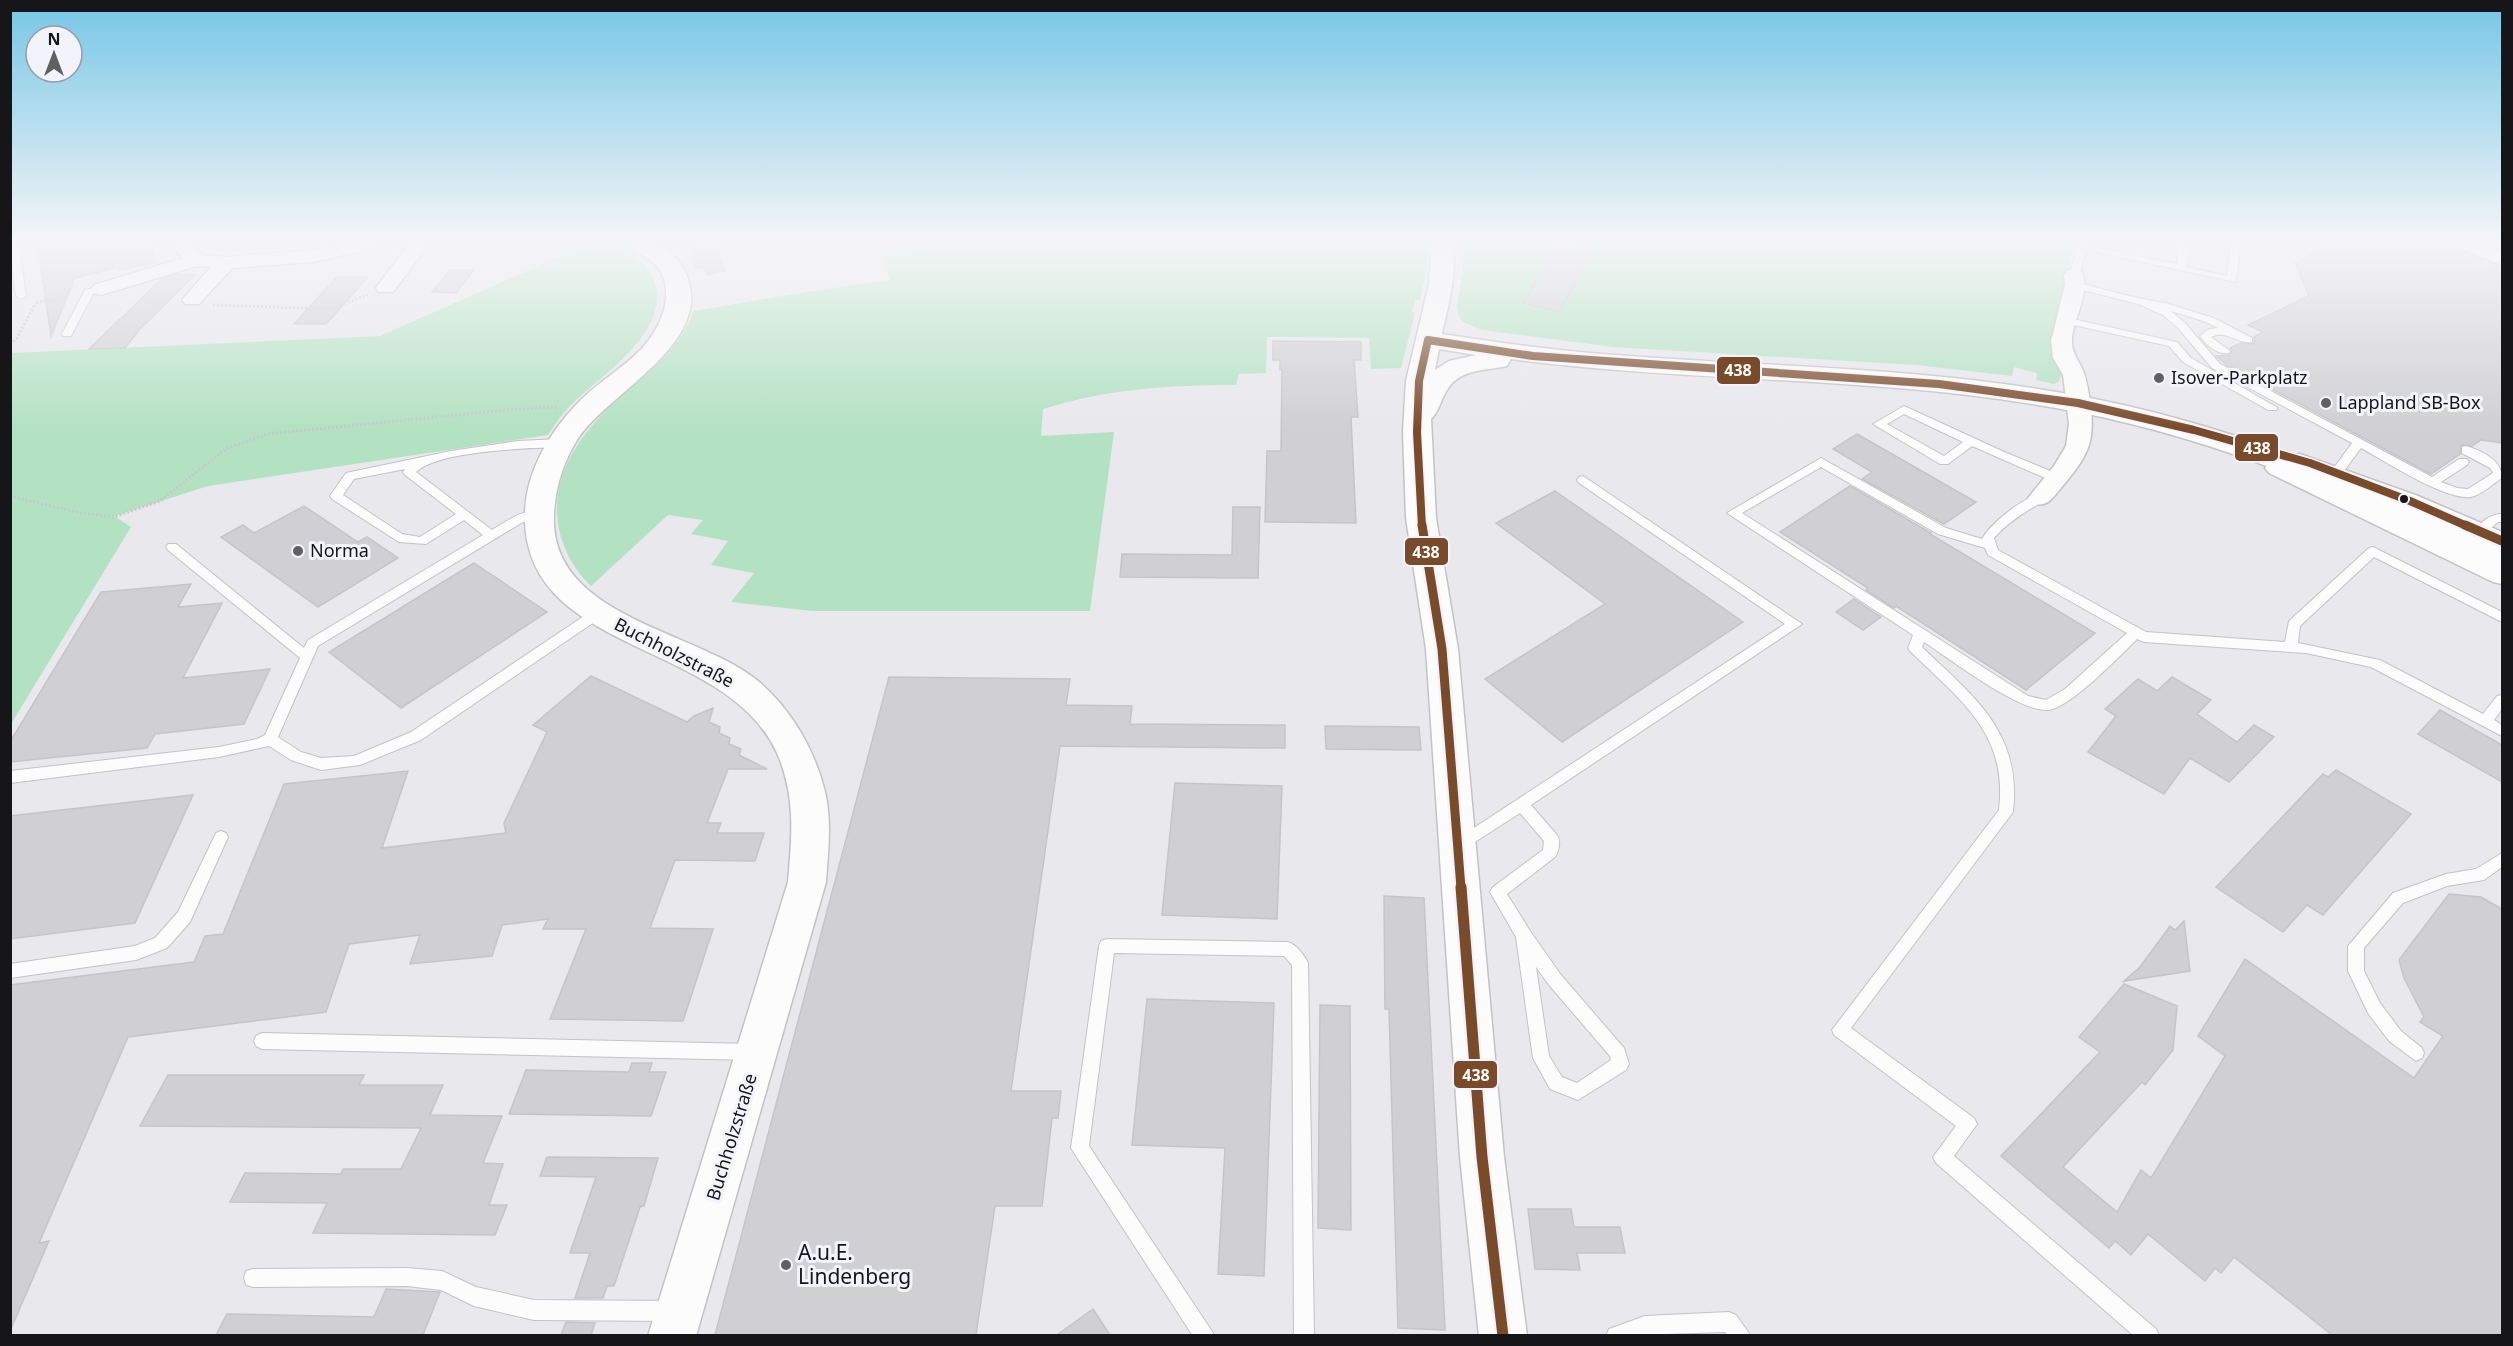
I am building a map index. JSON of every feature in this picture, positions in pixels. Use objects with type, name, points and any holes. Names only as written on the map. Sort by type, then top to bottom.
[{"type":"street","name":"Buchholzstraße","points":[[675,1323],[758,1052],[807,882],[812,831],[804,776],[779,724],[745,689],[695,660],[582,604],[557,575],[543,549],[539,510],[542,484],[561,442],[585,411],[637,369],[658,346],[673,324],[679,304]]},
{"type":"street","points":[[1436,304],[1419,381],[1417,432],[1421,518],[1442,649],[1482,1157],[1503,1335]]},
{"type":"street","points":[[2040,498],[2077,446],[2080,424],[2074,375],[2064,358],[2061,341],[2070,304]]},
{"type":"street","points":[[1428,340],[1533,356],[1928,383],[2078,404],[2340,467],[2502,541]]},
{"type":"street","points":[[1417,432],[1431,391],[1440,378],[1455,368],[1473,362],[1533,356]]},
{"type":"street","points":[[2193,430],[2332,479],[2502,556]]},
{"type":"street","points":[[2193,430],[2337,495],[2502,576]]},
{"type":"lane","points":[[67,334],[86,304]]},
{"type":"lane","points":[[2147,304],[2175,319],[2201,352],[2216,366],[2433,482],[2456,492],[2470,493],[2500,474],[2494,465],[2465,456],[2433,482]]},
{"type":"lane","points":[[2153,304],[2182,310],[2210,320],[2248,340]]},
{"type":"lane","points":[[2067,321],[2172,344],[2187,360],[2272,408]]},
{"type":"lane","points":[[2225,351],[2209,342],[2205,336],[2213,331],[2230,332]]},
{"type":"lane","points":[[1971,442],[1944,461],[1879,424],[1904,409],[1971,442],[2056,478]]},
{"type":"lane","points":[[2340,467],[2358,440]]},
{"type":"lane","points":[[464,515],[422,542],[399,538],[336,496],[350,476],[451,455],[519,445],[561,442]]},
{"type":"lane","points":[[1989,545],[1942,531],[1821,462],[1732,513],[2024,700],[2047,705],[2070,693],[2136,633]]},
{"type":"lane","points":[[419,463],[410,472],[488,533]]},
{"type":"lane","points":[[1457,846],[1795,624],[1583,480]]},
{"type":"lane","points":[[2040,498],[2014,513],[1995,529],[1988,538],[1992,552],[2136,633],[2144,637],[2166,640],[2306,648],[2374,663],[2502,731]]},
{"type":"lane","points":[[10,777],[219,752],[260,744],[270,739],[313,643],[488,533],[539,510]]},
{"type":"lane","points":[[2480,531],[2495,518],[2502,518]]},
{"type":"lane","points":[[172,547],[308,657]]},
{"type":"lane","points":[[2291,647],[2294,624],[2373,551],[2502,617]]},
{"type":"lane","points":[[270,739],[296,756],[321,764],[355,761],[416,736],[597,613]]},
{"type":"lane","points":[[1920,633],[1915,648],[1964,696],[1990,728],[2005,761],[2009,787],[2006,812],[1840,1030],[1968,1124],[1941,1157],[2149,1335]]},
{"type":"lane","points":[[2485,721],[2502,700]]},
{"type":"lane","points":[[1521,804],[1552,839],[1550,853],[1498,892],[1524,936],[1555,980],[1618,1053],[1620,1064],[1578,1092],[1556,1083],[1541,1058],[1524,936]]},
{"type":"lane","points":[[10,971],[136,953],[160,943],[184,917],[221,837]]},
{"type":"lane","points":[[2416,1053],[2395,1036],[2374,1008],[2356,971],[2356,946],[2398,898],[2446,880],[2479,875],[2502,859]]},
{"type":"lane","points":[[1205,1335],[1080,1148],[1107,946],[1288,950],[1300,963],[1304,1335]]},
{"type":"lane","points":[[262,1041],[758,1052]]},
{"type":"lane","points":[[253,1278],[406,1277],[442,1281],[474,1296],[534,1310],[675,1323]]},
{"type":"lane","points":[[1616,1335],[1645,1326],[1729,1322],[1741,1335]]},
{"type":"path","points":[[10,344],[16,338],[36,304]]},
{"type":"path","points":[[206,304],[214,306],[329,309],[343,304]]},
{"type":"path","points":[[10,496],[81,513],[113,517],[160,501],[227,448],[267,434],[544,407],[585,411]]},
{"type":"green space","points":[[453,304],[656,304],[649,325],[637,343],[622,360],[570,406],[548,435],[208,486],[114,516],[131,527],[11,724],[11,353],[380,336]]},
{"type":"green space","points":[[735,304],[1414,304],[1412,312],[1415,313],[1401,368],[1371,369],[1369,338],[1267,337],[1266,373],[1239,374],[1236,385],[1138,390],[1091,397],[1043,409],[1041,436],[1114,432],[1090,611],[812,611],[731,602],[754,573],[711,565],[728,541],[691,534],[703,520],[668,515],[591,586],[577,570],[563,543],[558,523],[558,496],[561,479],[575,449],[607,409],[673,348],[686,329],[693,311]]},
{"type":"green space","points":[[2060,304],[2050,343],[2051,353],[2062,374],[2059,381],[2054,384],[2036,380],[2037,373],[2014,367],[2012,376],[1916,365],[1613,347],[1482,330],[1463,322],[1458,314],[1457,305]]},
{"type":"building","points":[[46,304],[64,304],[51,336]]},
{"type":"building","points":[[136,304],[166,304],[140,329],[125,348],[89,349]]},
{"type":"building","points":[[312,304],[344,304],[326,324],[294,324]]},
{"type":"building","points":[[1526,304],[1564,304],[1559,312]]},
{"type":"building","points":[[2293,304],[2502,304],[2502,443],[2481,440],[2472,446],[2461,445],[2460,454],[2431,474],[2227,365],[2216,356],[2229,355],[2232,352],[2230,348],[2241,343],[2254,344],[2254,337],[2263,332],[2248,325]]},
{"type":"building","points":[[1273,341],[1361,342],[1361,360],[1354,360],[1358,417],[1351,417],[1356,523],[1265,522],[1267,451],[1281,451],[1282,370],[1280,370],[1280,360],[1273,360]]},
{"type":"building","points":[[1857,434],[1976,502],[1944,524],[1862,479],[1872,472],[1833,449]]},
{"type":"building","points":[[1850,486],[2095,633],[2026,690],[1896,606],[1894,608],[1866,590],[1868,588],[1780,532]]},
{"type":"building","points":[[1555,491],[1743,622],[1562,742],[1485,679],[1605,604],[1496,523]]},
{"type":"building","points":[[304,506],[358,542],[367,537],[398,558],[318,607],[221,537],[243,525],[254,533]]},
{"type":"building","points":[[1233,507],[1260,507],[1258,578],[1120,577],[1122,554],[1232,555]]},
{"type":"building","points":[[474,563],[547,612],[401,708],[329,652]]},
{"type":"building","points":[[191,584],[178,607],[222,603],[183,678],[270,669],[244,724],[155,734],[147,748],[10,762],[10,742],[101,592]]},
{"type":"building","points":[[1854,599],[1881,617],[1863,630],[1836,612]]},
{"type":"building","points":[[591,676],[687,722],[694,716],[713,708],[709,722],[720,727],[719,733],[730,738],[729,744],[741,749],[739,755],[767,769],[728,769],[707,823],[721,823],[717,833],[764,833],[755,861],[675,860],[650,928],[713,929],[683,1021],[550,1019],[586,929],[543,929],[548,919],[502,925],[492,956],[410,964],[420,935],[349,944],[326,1012],[128,1037],[39,1243],[49,1241],[10,1331],[10,985],[194,962],[205,936],[223,934],[284,784],[408,771],[382,848],[506,833],[504,823],[547,732],[533,725]]},
{"type":"building","points":[[889,677],[1070,679],[1066,705],[1132,706],[1130,724],[1285,725],[1285,748],[1060,746],[1011,1091],[1061,1091],[1058,1118],[1052,1118],[1042,1206],[995,1206],[976,1335],[715,1335]]},
{"type":"building","points":[[2172,677],[2211,700],[2197,714],[2237,742],[2254,725],[2274,737],[2229,782],[2190,758],[2164,794],[2088,752],[2116,716],[2105,709],[2138,679],[2157,691]]},
{"type":"building","points":[[2440,710],[2502,745],[2502,782],[2418,734]]},
{"type":"building","points":[[1325,726],[1419,727],[1421,750],[1326,749]]},
{"type":"building","points":[[2336,770],[2411,814],[2323,915],[2307,905],[2283,932],[2216,887],[2323,774],[2328,777]]},
{"type":"building","points":[[1175,783],[1282,786],[1277,919],[1162,915]]},
{"type":"building","points":[[193,795],[135,923],[10,939],[10,816]]},
{"type":"building","points":[[2449,894],[2481,897],[2502,909],[2502,1335],[2332,1335],[2234,1257],[2221,1273],[2215,1268],[2205,1281],[2148,1234],[2131,1255],[2115,1241],[2109,1248],[2001,1156],[2100,1052],[2079,1037],[2124,984],[2177,1006],[2173,1050],[2145,1085],[2142,1082],[2063,1167],[2117,1212],[2141,1170],[2151,1178],[2225,1056],[2198,1036],[2245,959],[2414,1078],[2443,1036],[2420,1022],[2424,1017],[2404,978],[2399,960]]},
{"type":"building","points":[[1384,896],[1424,898],[1445,1330],[1398,1328],[1389,1009],[1385,1009]]},
{"type":"building","points":[[2184,921],[2190,971],[2124,981],[2140,967],[2170,926],[2175,930]]},
{"type":"building","points":[[1147,999],[1274,1003],[1264,1276],[1218,1274],[1225,1148],[1132,1145]]},
{"type":"building","points":[[1320,1005],[1350,1006],[1351,1230],[1318,1228]]},
{"type":"building","points":[[632,1063],[652,1063],[649,1072],[666,1072],[651,1116],[509,1114],[526,1070],[629,1072]]},
{"type":"building","points":[[168,1075],[364,1075],[359,1085],[443,1085],[430,1115],[502,1116],[483,1163],[503,1164],[489,1205],[507,1205],[495,1235],[313,1233],[327,1203],[230,1202],[245,1173],[341,1174],[343,1169],[401,1169],[421,1128],[140,1126]]},
{"type":"building","points":[[547,1157],[658,1158],[644,1206],[640,1207],[614,1286],[607,1286],[603,1298],[575,1298],[590,1253],[570,1253],[596,1177],[540,1176]]},
{"type":"building","points":[[1528,1209],[1571,1209],[1574,1227],[1620,1227],[1625,1253],[1577,1253],[1580,1270],[1535,1269]]},
{"type":"building","points":[[386,1289],[440,1292],[423,1335],[216,1335],[227,1314],[374,1317]]},
{"type":"building","points":[[1093,1309],[1110,1335],[1057,1335]]},
{"type":"building","points":[[566,1322],[595,1323],[591,1335],[561,1335]]},
{"type":"transit line","name":"438","points":[[1503,1336],[1482,1157],[1442,649],[1421,518],[1417,432],[1419,381],[1428,340],[1533,356],[1939,384],[2078,403],[2194,430],[2310,463],[2410,501],[2502,541]]},
{"type":"place","name":"Isover-Parkplatz","points":[[2159,378]]},
{"type":"place","name":"Lappland SB-Box","points":[[2326,403]]},
{"type":"place","name":"Norma","points":[[298,551]]},
{"type":"place","name":"A.u.E. Lindenberg","points":[[786,1265]]}]
